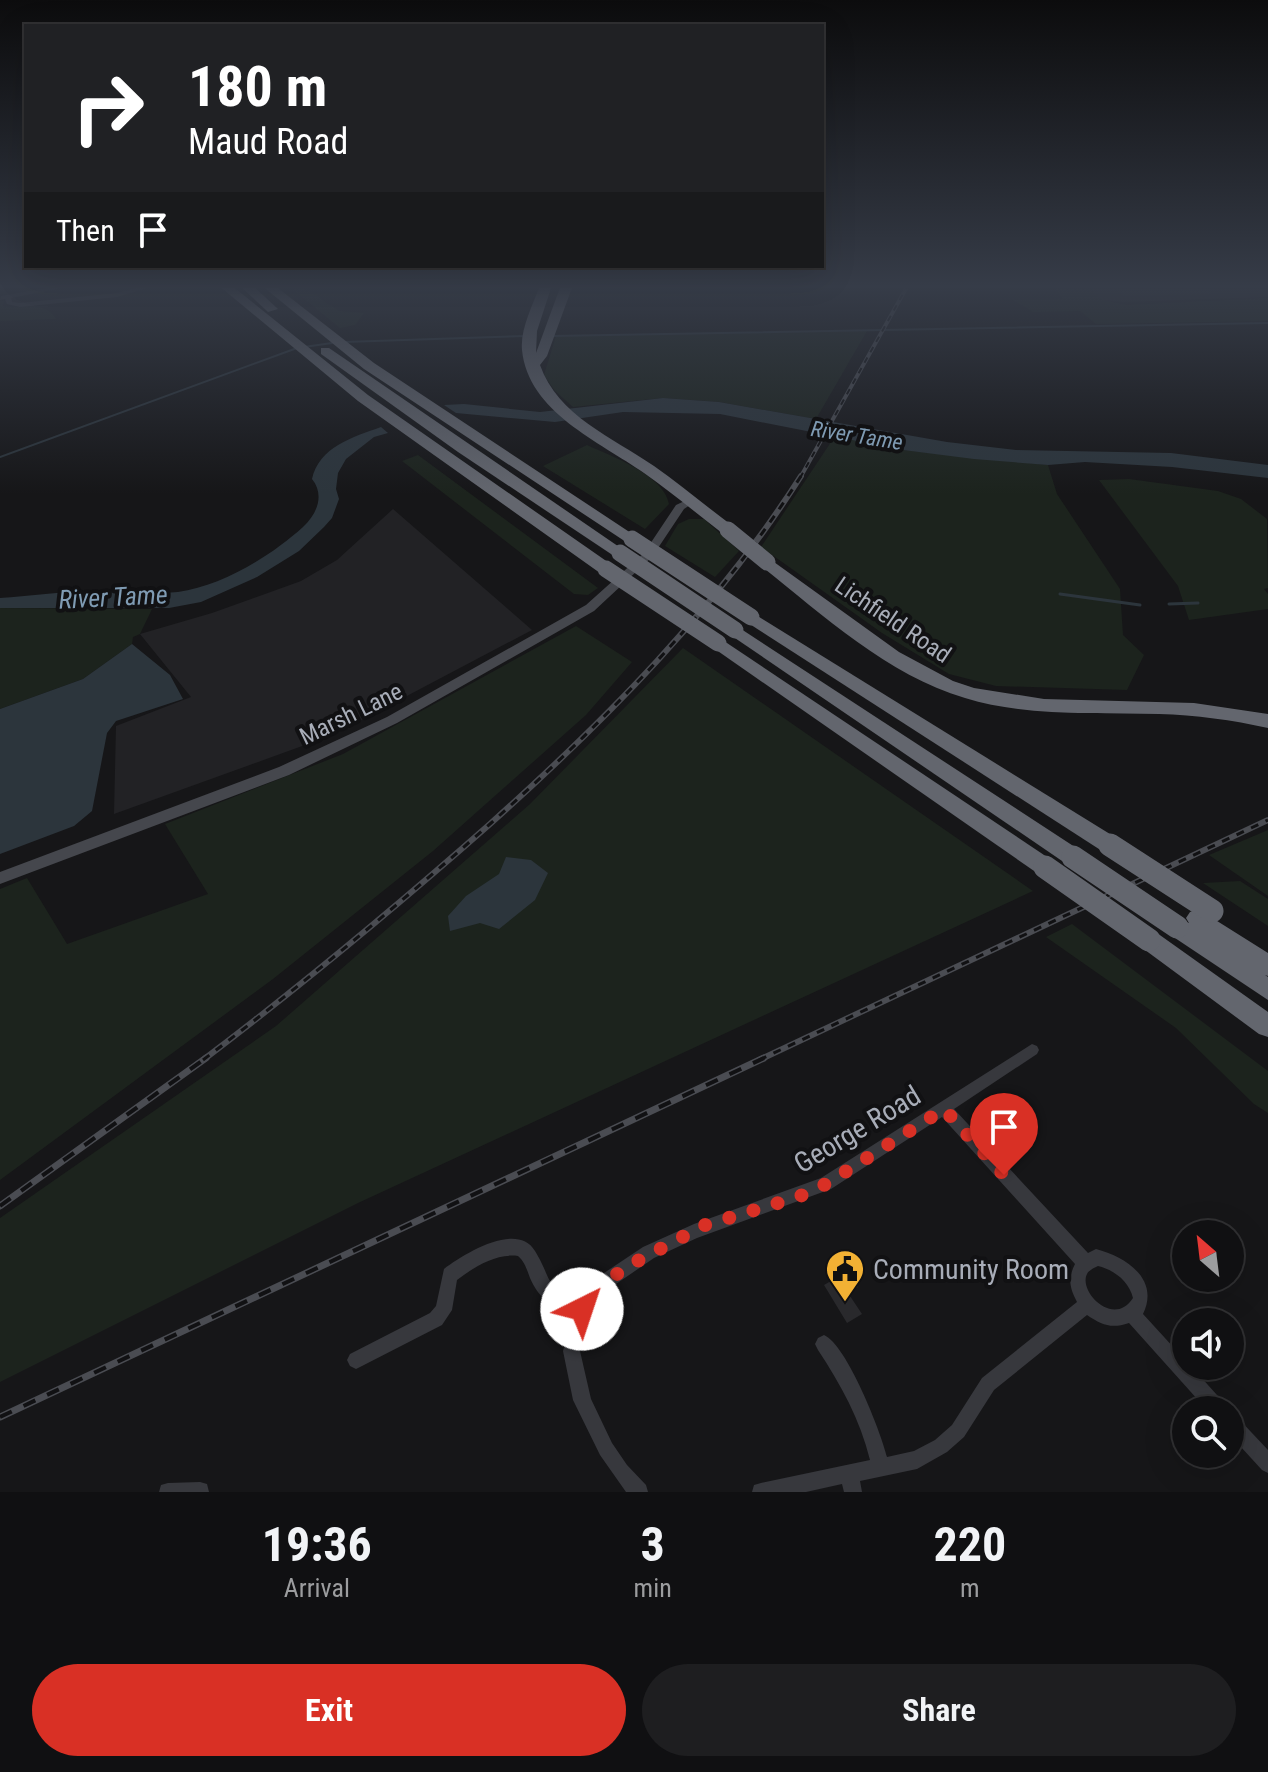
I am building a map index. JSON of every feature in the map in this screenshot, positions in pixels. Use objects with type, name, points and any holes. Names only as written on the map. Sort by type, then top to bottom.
[{"type":"highway","points":[[308,355],[313,371],[363,398],[606,569],[1045,867],[1268,1026]]},
{"type":"highway","points":[[318,355],[1073,857],[1196,919],[1268,949]]},
{"type":"highway","points":[[353,355],[425,405],[1104,847],[1196,919],[1268,966]]},
{"type":"highway","points":[[530,355],[536,362],[541,355]]},
{"type":"highway","name":"Lichfield Road","points":[[536,362],[541,385],[556,403],[590,431],[695,504],[767,562],[905,664],[932,680],[968,694],[1022,702],[1212,711],[1268,721]]},
{"type":"highway","points":[[1196,919],[1268,990]]},
{"type":"main road","name":"Marsh Lane","points":[[0,878],[284,771],[392,720],[590,608],[648,555],[676,516],[695,504]]},
{"type":"street","name":"George Road","points":[[639,1492],[611,1460],[577,1388],[572,1355],[582,1309],[599,1286],[632,1264],[705,1225],[798,1197],[826,1184],[1032,1050]]},
{"type":"street","points":[[944,1109],[1084,1261]]},
{"type":"street","points":[[356,1360],[436,1319],[444,1310],[450,1275],[458,1267],[502,1247],[515,1245],[526,1250],[546,1291],[558,1300],[582,1309]]},
{"type":"street","points":[[1096,1257],[1109,1258],[1123,1265],[1134,1277],[1139,1304],[1132,1314],[1110,1318],[1087,1304],[1078,1289],[1077,1273],[1084,1261],[1096,1257]]},
{"type":"street","points":[[761,1492],[851,1482],[881,1467],[917,1460],[941,1446],[958,1431],[988,1384],[1087,1304]]},
{"type":"street","points":[[1132,1314],[1206,1396]]},
{"type":"street","points":[[824,1344],[859,1397],[881,1467]]},
{"type":"street","points":[[1244,1437],[1268,1464]]},
{"type":"street","points":[[168,1492],[200,1491]]},
{"type":"shaded area","points":[[550,355],[853,355],[816,419],[719,402],[663,398],[573,407],[555,391],[544,375]]},
{"type":"shaded area","points":[[835,436],[903,450],[1048,465],[1057,494],[1120,589],[1123,635],[1144,655],[1127,690],[996,686],[949,674],[882,633],[761,547]]},
{"type":"shaded area","points":[[587,445],[647,475],[665,494],[669,504],[645,529],[543,466]]},
{"type":"shaded area","points":[[418,455],[598,588],[588,595],[574,594],[402,461]]},
{"type":"shaded area","points":[[1129,479],[1218,491],[1241,499],[1267,519],[1268,588],[1264,589],[1268,594],[1268,609],[1189,620],[1178,586],[1099,480]]},
{"type":"shaded area","points":[[393,509],[532,630],[350,726],[336,722],[327,725],[327,737],[114,814],[116,726],[191,697],[140,634],[212,613],[301,581],[337,560]]},
{"type":"shaded area","points":[[689,519],[704,519],[739,551],[715,577],[665,546],[678,524]]},
{"type":"shaded area","points":[[0,608],[152,609],[140,634],[133,637],[132,644],[83,679],[0,709]]},
{"type":"shaded area","points":[[576,626],[632,662],[586,715],[433,851],[273,979],[0,1180],[0,889],[27,878],[67,944],[208,894],[165,824],[343,754]]},
{"type":"shaded area","points":[[683,648],[1033,891],[358,1203],[0,1382],[0,1218],[276,1026],[530,804]]},
{"type":"shaded area","points":[[1268,830],[1268,896],[1209,855]]},
{"type":"shaded area","points":[[1240,881],[1268,899],[1268,926],[1203,883]]},
{"type":"shaded area","points":[[1072,924],[1268,1071],[1268,1113],[1254,1104],[1176,1028],[1046,937]]},
{"type":"water","name":"River Tame","points":[[663,398],[719,402],[947,442],[1016,450],[1171,453],[1268,465],[1268,478],[1172,467],[1085,462],[1048,465],[974,459],[903,450],[720,414],[623,412],[555,422],[456,413],[444,405],[464,404],[540,412]]},
{"type":"water","name":"River Tame","points":[[381,427],[388,433],[374,437],[346,459],[338,473],[336,489],[339,499],[332,518],[299,551],[257,577],[201,602],[169,608],[0,608],[0,598],[86,591],[178,592],[212,583],[245,568],[276,549],[308,522],[318,504],[318,491],[312,479],[322,459],[349,439]]},
{"type":"water","points":[[132,644],[170,675],[183,699],[116,721],[107,733],[92,811],[74,826],[0,854],[0,709],[83,679]]},
{"type":"water","points":[[506,857],[531,860],[548,873],[535,900],[499,929],[480,923],[450,931],[448,916],[466,896],[499,874]]},
{"type":"building","name":"Community Room","points":[[848,1271],[858,1287],[848,1293],[862,1314],[847,1323],[824,1285]]},
{"type":"waterway","points":[[0,457],[279,355]]},
{"type":"waterway","points":[[1060,594],[1140,605]]},
{"type":"waterway","points":[[1169,604],[1198,603]]},
{"type":"railway","points":[[800,478],[869,355]]},
{"type":"railway","points":[[203,1060],[384,915],[490,824],[576,744],[696,617],[768,525],[801,476]]},
{"type":"railway","points":[[759,1060],[1268,820]]},
{"type":"railway","points":[[0,1206],[206,1058]]},
{"type":"railway","points":[[0,1417],[764,1058]]},
{"type":"place","name":"Community Room","points":[[845,1303]]},
{"type":"route","points":[[582,1309],[599,1286],[632,1264],[705,1225],[798,1197],[826,1184],[944,1109],[1004,1175]]}]
